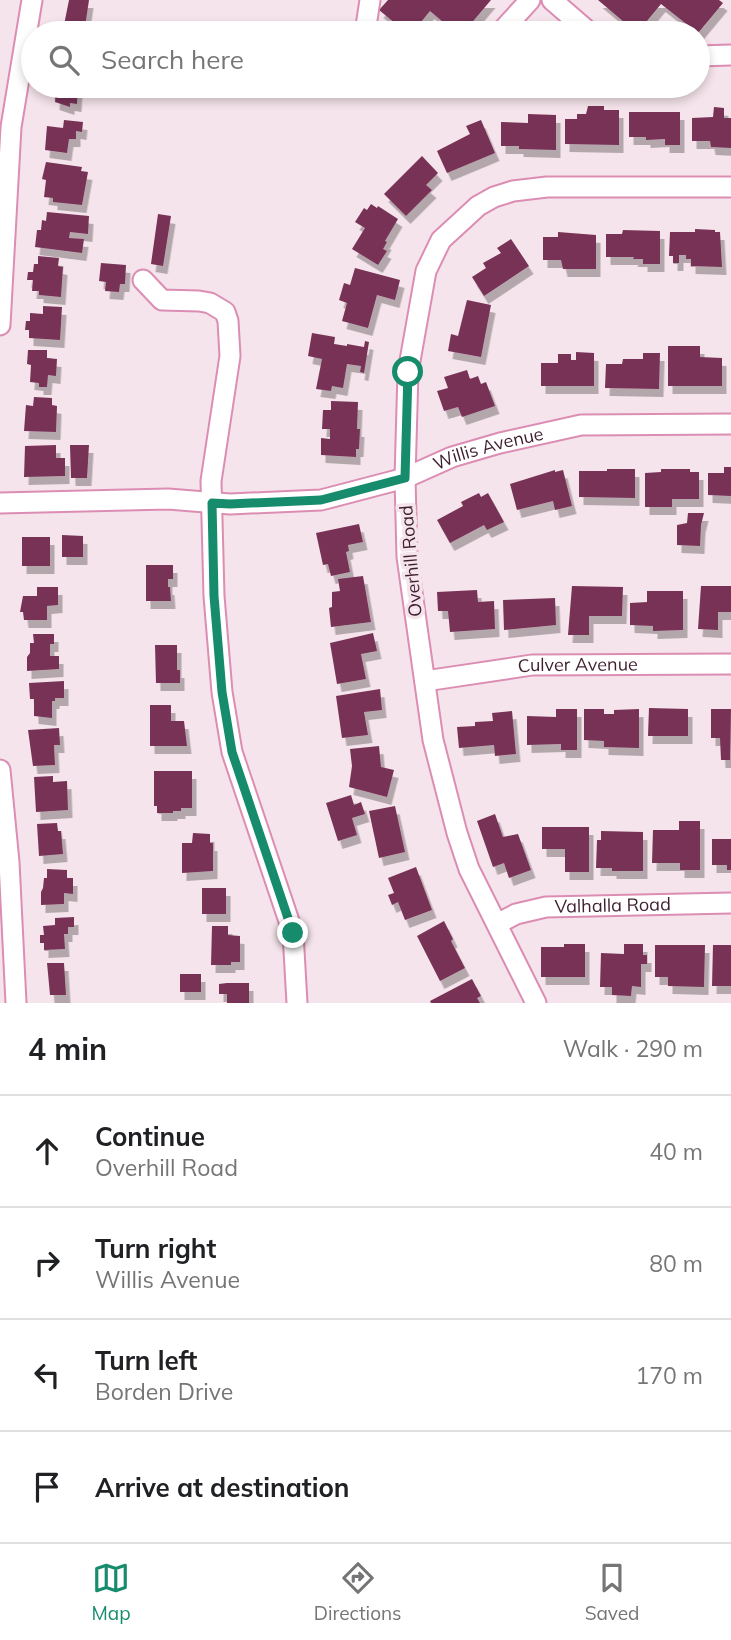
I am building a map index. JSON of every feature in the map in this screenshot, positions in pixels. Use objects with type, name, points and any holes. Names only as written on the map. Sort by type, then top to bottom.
[{"type":"street","points":[[29,21],[32,0]]},
{"type":"street","points":[[367,21],[370,0]]},
{"type":"street","points":[[511,21],[530,0]]},
{"type":"street","points":[[552,0],[576,21]]},
{"type":"street","points":[[710,55],[731,55]]},
{"type":"street","points":[[0,324],[3,219],[11,127],[21,67]]},
{"type":"street","name":"Overhill Road","points":[[536,1003],[469,869],[433,740],[407,557],[405,478],[408,372],[426,271],[441,240],[478,206],[513,191],[731,187]]},
{"type":"street","points":[[144,280],[162,300],[210,303],[225,312],[228,321],[230,356],[211,481],[214,596],[222,692],[232,752],[293,933],[298,1003]]},
{"type":"street","name":"Willis Avenue","points":[[0,503],[168,499],[230,504],[321,500],[405,478],[452,457],[476,450],[581,425],[731,424]]},
{"type":"street","name":"Culver Avenue","points":[[425,681],[532,665],[731,664]]},
{"type":"street","points":[[0,770],[9,862],[16,1003]]},
{"type":"street","name":"Valhalla Road","points":[[497,924],[516,914],[546,907],[731,903]]},
{"type":"building","points":[[69,0],[89,0],[86,21],[65,21]]},
{"type":"building","points":[[388,0],[491,0],[473,21],[442,21],[430,11],[422,21],[392,21],[379,10]]},
{"type":"building","points":[[598,0],[719,0],[723,3],[708,21],[683,21],[661,4],[647,21],[623,21]]},
{"type":"building","points":[[55,98],[77,98],[77,104],[70,103],[70,107],[55,102]]},
{"type":"building","points":[[588,106],[619,110],[619,145],[565,144],[565,119],[577,119],[577,114],[586,114]]},
{"type":"building","points":[[714,107],[724,108],[724,118],[731,118],[731,148],[711,147],[710,141],[692,141],[692,118],[713,117]]},
{"type":"building","points":[[629,112],[680,112],[680,145],[665,145],[665,139],[629,137]]},
{"type":"building","points":[[528,114],[556,115],[556,150],[501,146],[501,122],[528,123]]},
{"type":"building","points":[[64,120],[83,122],[82,132],[76,131],[76,139],[69,139],[67,153],[45,150],[47,126],[63,128]]},
{"type":"building","points":[[481,120],[495,153],[447,173],[437,151],[470,134],[466,126]]},
{"type":"building","points":[[422,156],[438,173],[426,185],[432,190],[406,216],[384,194]]},
{"type":"building","points":[[46,162],[82,167],[81,171],[88,172],[82,205],[53,202],[53,198],[44,197],[46,180],[42,179]]},
{"type":"building","points":[[371,204],[398,219],[385,241],[387,242],[383,249],[387,251],[378,265],[352,249],[365,228],[355,222],[364,208],[367,210]]},
{"type":"building","points":[[47,212],[89,216],[88,234],[70,232],[69,238],[84,239],[82,253],[35,247],[37,230],[41,230],[42,220],[46,221]]},
{"type":"building","points":[[158,214],[171,216],[163,266],[151,264]]},
{"type":"building","points":[[695,229],[720,232],[722,267],[691,266],[691,259],[686,259],[686,255],[679,255],[679,263],[673,263],[673,256],[669,256],[670,232],[695,232]]},
{"type":"building","points":[[623,230],[660,231],[660,264],[643,264],[643,259],[633,259],[634,257],[606,257],[606,234],[622,234]]},
{"type":"building","points":[[558,232],[596,235],[596,269],[563,269],[561,260],[543,260],[543,237],[558,237]]},
{"type":"building","points":[[511,239],[529,266],[484,296],[472,277],[486,268],[483,263],[501,253],[497,248]]},
{"type":"building","points":[[38,256],[59,258],[58,266],[63,267],[61,297],[39,295],[39,291],[32,291],[33,280],[27,280],[28,272],[33,272],[34,264],[38,264]]},
{"type":"building","points":[[101,263],[126,265],[125,284],[120,284],[119,292],[105,291],[106,282],[99,281]]},
{"type":"building","points":[[355,268],[400,280],[395,300],[377,295],[368,328],[342,321],[347,303],[339,300],[344,283],[350,285]]},
{"type":"building","points":[[467,300],[491,305],[481,357],[448,351],[451,334],[458,336]]},
{"type":"building","points":[[43,306],[62,307],[60,340],[29,338],[29,330],[25,330],[26,321],[30,321],[30,313],[43,314]]},
{"type":"building","points":[[312,333],[335,337],[334,344],[364,347],[365,341],[369,342],[364,373],[360,372],[361,366],[347,364],[343,388],[332,386],[331,391],[316,389],[322,359],[308,356]]},
{"type":"building","points":[[668,346],[700,346],[700,357],[722,358],[722,386],[668,386]]},
{"type":"building","points":[[28,350],[47,350],[47,358],[57,359],[56,376],[48,375],[47,387],[39,387],[39,383],[30,382]]},
{"type":"building","points":[[576,352],[594,353],[594,386],[541,386],[541,363],[558,363],[558,354],[571,354],[571,360],[576,360]]},
{"type":"building","points":[[643,353],[660,353],[659,389],[605,388],[606,364],[622,364],[623,359],[643,359]]},
{"type":"building","points":[[467,370],[470,379],[478,376],[481,384],[486,382],[495,406],[462,417],[458,407],[444,411],[437,391],[448,388],[444,377]]},
{"type":"building","points":[[34,397],[52,398],[52,405],[57,406],[56,432],[24,431],[26,405],[33,406]]},
{"type":"building","points":[[331,401],[358,402],[357,429],[360,429],[356,457],[321,455],[321,438],[330,439],[330,429],[322,429],[323,410],[331,410]]},
{"type":"building","points":[[56,445],[56,458],[65,458],[65,476],[24,477],[25,446]]},
{"type":"building","points":[[70,445],[89,445],[87,478],[71,478]]},
{"type":"building","points":[[724,467],[731,467],[731,496],[708,495],[708,473],[724,473]]},
{"type":"building","points":[[635,469],[635,498],[579,497],[579,471]]},
{"type":"building","points":[[661,469],[690,469],[690,472],[699,472],[699,499],[672,499],[672,507],[645,507],[645,473],[661,472]]},
{"type":"building","points":[[563,470],[572,506],[555,510],[553,501],[517,510],[510,484]]},
{"type":"building","points":[[479,493],[481,497],[488,493],[504,522],[487,530],[484,525],[450,543],[437,520],[463,506],[461,502]]},
{"type":"building","points":[[688,513],[704,513],[700,546],[677,545],[677,525],[687,523]]},
{"type":"building","points":[[359,524],[363,542],[348,545],[349,551],[346,552],[350,572],[331,576],[328,564],[323,565],[316,533]]},
{"type":"building","points":[[62,535],[83,536],[83,557],[62,557]]},
{"type":"building","points":[[22,537],[50,537],[50,566],[22,566]]},
{"type":"building","points":[[146,565],[173,565],[173,579],[168,579],[171,601],[146,601]]},
{"type":"building","points":[[363,576],[371,622],[331,627],[329,608],[332,607],[332,592],[340,591],[338,579]]},
{"type":"building","points":[[572,586],[623,587],[622,616],[589,616],[589,635],[568,635]]},
{"type":"building","points":[[701,586],[731,586],[731,612],[718,612],[718,630],[698,629]]},
{"type":"building","points":[[37,587],[58,587],[58,605],[47,606],[47,620],[24,620],[23,612],[20,612],[23,596],[37,596]]},
{"type":"building","points":[[477,590],[478,602],[494,601],[495,629],[450,632],[448,611],[438,611],[437,592]]},
{"type":"building","points":[[647,591],[683,591],[683,630],[653,631],[653,626],[630,625],[630,603],[647,602]]},
{"type":"building","points":[[555,598],[556,625],[504,630],[503,600]]},
{"type":"building","points":[[373,633],[377,651],[361,654],[366,679],[337,684],[330,643]]},
{"type":"building","points":[[33,634],[54,634],[54,644],[50,644],[50,656],[59,656],[59,669],[27,671],[30,643],[34,643]]},
{"type":"building","points":[[155,645],[177,645],[180,683],[156,683]]},
{"type":"building","points":[[64,681],[64,698],[55,698],[55,701],[52,701],[52,718],[34,716],[34,699],[30,699],[29,683]]},
{"type":"building","points":[[380,689],[382,710],[364,712],[368,735],[342,738],[336,696]]},
{"type":"building","points":[[150,705],[171,705],[171,721],[184,721],[187,746],[150,746]]},
{"type":"building","points":[[649,708],[688,709],[688,736],[648,736]]},
{"type":"building","points":[[556,709],[577,709],[577,750],[561,750],[561,744],[527,745],[527,716],[556,717]]},
{"type":"building","points":[[584,709],[604,709],[604,714],[614,714],[614,710],[639,709],[639,748],[604,747],[604,741],[584,740]]},
{"type":"building","points":[[711,709],[731,709],[730,760],[721,760],[720,738],[711,738]]},
{"type":"building","points":[[512,711],[516,754],[495,756],[494,745],[459,748],[457,727],[493,721],[492,713]]},
{"type":"building","points":[[59,728],[60,745],[54,745],[55,765],[33,766],[28,730]]},
{"type":"building","points":[[379,746],[381,767],[394,770],[387,797],[349,787],[352,766],[350,749]]},
{"type":"building","points":[[154,771],[192,771],[192,808],[181,808],[181,811],[173,813],[157,813],[157,806],[154,806]]},
{"type":"building","points":[[53,776],[53,782],[67,781],[68,810],[36,812],[34,777]]},
{"type":"building","points":[[351,795],[354,805],[361,802],[365,814],[352,818],[357,835],[338,841],[326,803]]},
{"type":"building","points":[[395,806],[405,852],[379,858],[369,811]]},
{"type":"building","points":[[495,814],[503,837],[518,834],[531,870],[509,878],[504,863],[493,867],[477,821]]},
{"type":"building","points":[[679,821],[700,821],[700,870],[680,870],[680,863],[652,863],[653,830],[679,830]]},
{"type":"building","points":[[57,823],[58,831],[61,831],[63,854],[39,856],[37,824]]},
{"type":"building","points":[[542,827],[589,827],[589,872],[565,872],[565,849],[542,849]]},
{"type":"building","points":[[601,831],[643,832],[643,871],[596,868],[597,840],[601,840]]},
{"type":"building","points":[[193,833],[210,834],[210,843],[213,843],[213,871],[182,873],[182,843],[192,843]]},
{"type":"building","points":[[712,839],[731,839],[731,870],[727,870],[727,865],[712,865]]},
{"type":"building","points":[[416,867],[432,910],[405,920],[398,902],[392,905],[388,895],[394,893],[388,878]]},
{"type":"building","points":[[47,869],[67,870],[67,878],[73,878],[73,894],[64,893],[64,904],[41,905],[41,892],[44,878],[47,878]]},
{"type":"building","points":[[202,888],[226,888],[226,914],[202,914]]},
{"type":"building","points":[[74,917],[74,927],[68,927],[68,934],[64,934],[65,949],[44,950],[44,943],[40,943],[40,935],[44,935],[43,926],[55,925],[55,918]]},
{"type":"building","points":[[444,921],[465,968],[440,981],[417,936]]},
{"type":"building","points":[[212,926],[228,926],[228,935],[240,936],[240,962],[211,965]]},
{"type":"building","points":[[564,944],[585,944],[585,977],[541,977],[541,947],[564,947]]},
{"type":"building","points":[[624,944],[643,944],[643,955],[647,955],[647,964],[641,964],[641,987],[632,986],[631,996],[612,995],[612,987],[600,987],[601,953],[624,954]]},
{"type":"building","points":[[655,945],[705,945],[704,987],[668,986],[668,977],[655,977]]},
{"type":"building","points":[[713,945],[731,945],[731,986],[712,986]]},
{"type":"building","points":[[47,963],[64,963],[66,995],[50,995]]},
{"type":"building","points":[[180,974],[201,974],[201,992],[180,992]]},
{"type":"building","points":[[472,979],[481,996],[477,998],[480,1003],[431,1003],[430,1001]]},
{"type":"building","points":[[249,983],[249,1003],[227,1003],[227,994],[219,994],[219,984]]},
{"type":"route","points":[[293,933],[232,752],[222,692],[214,596],[212,503],[321,500],[405,478],[408,372]]}]
